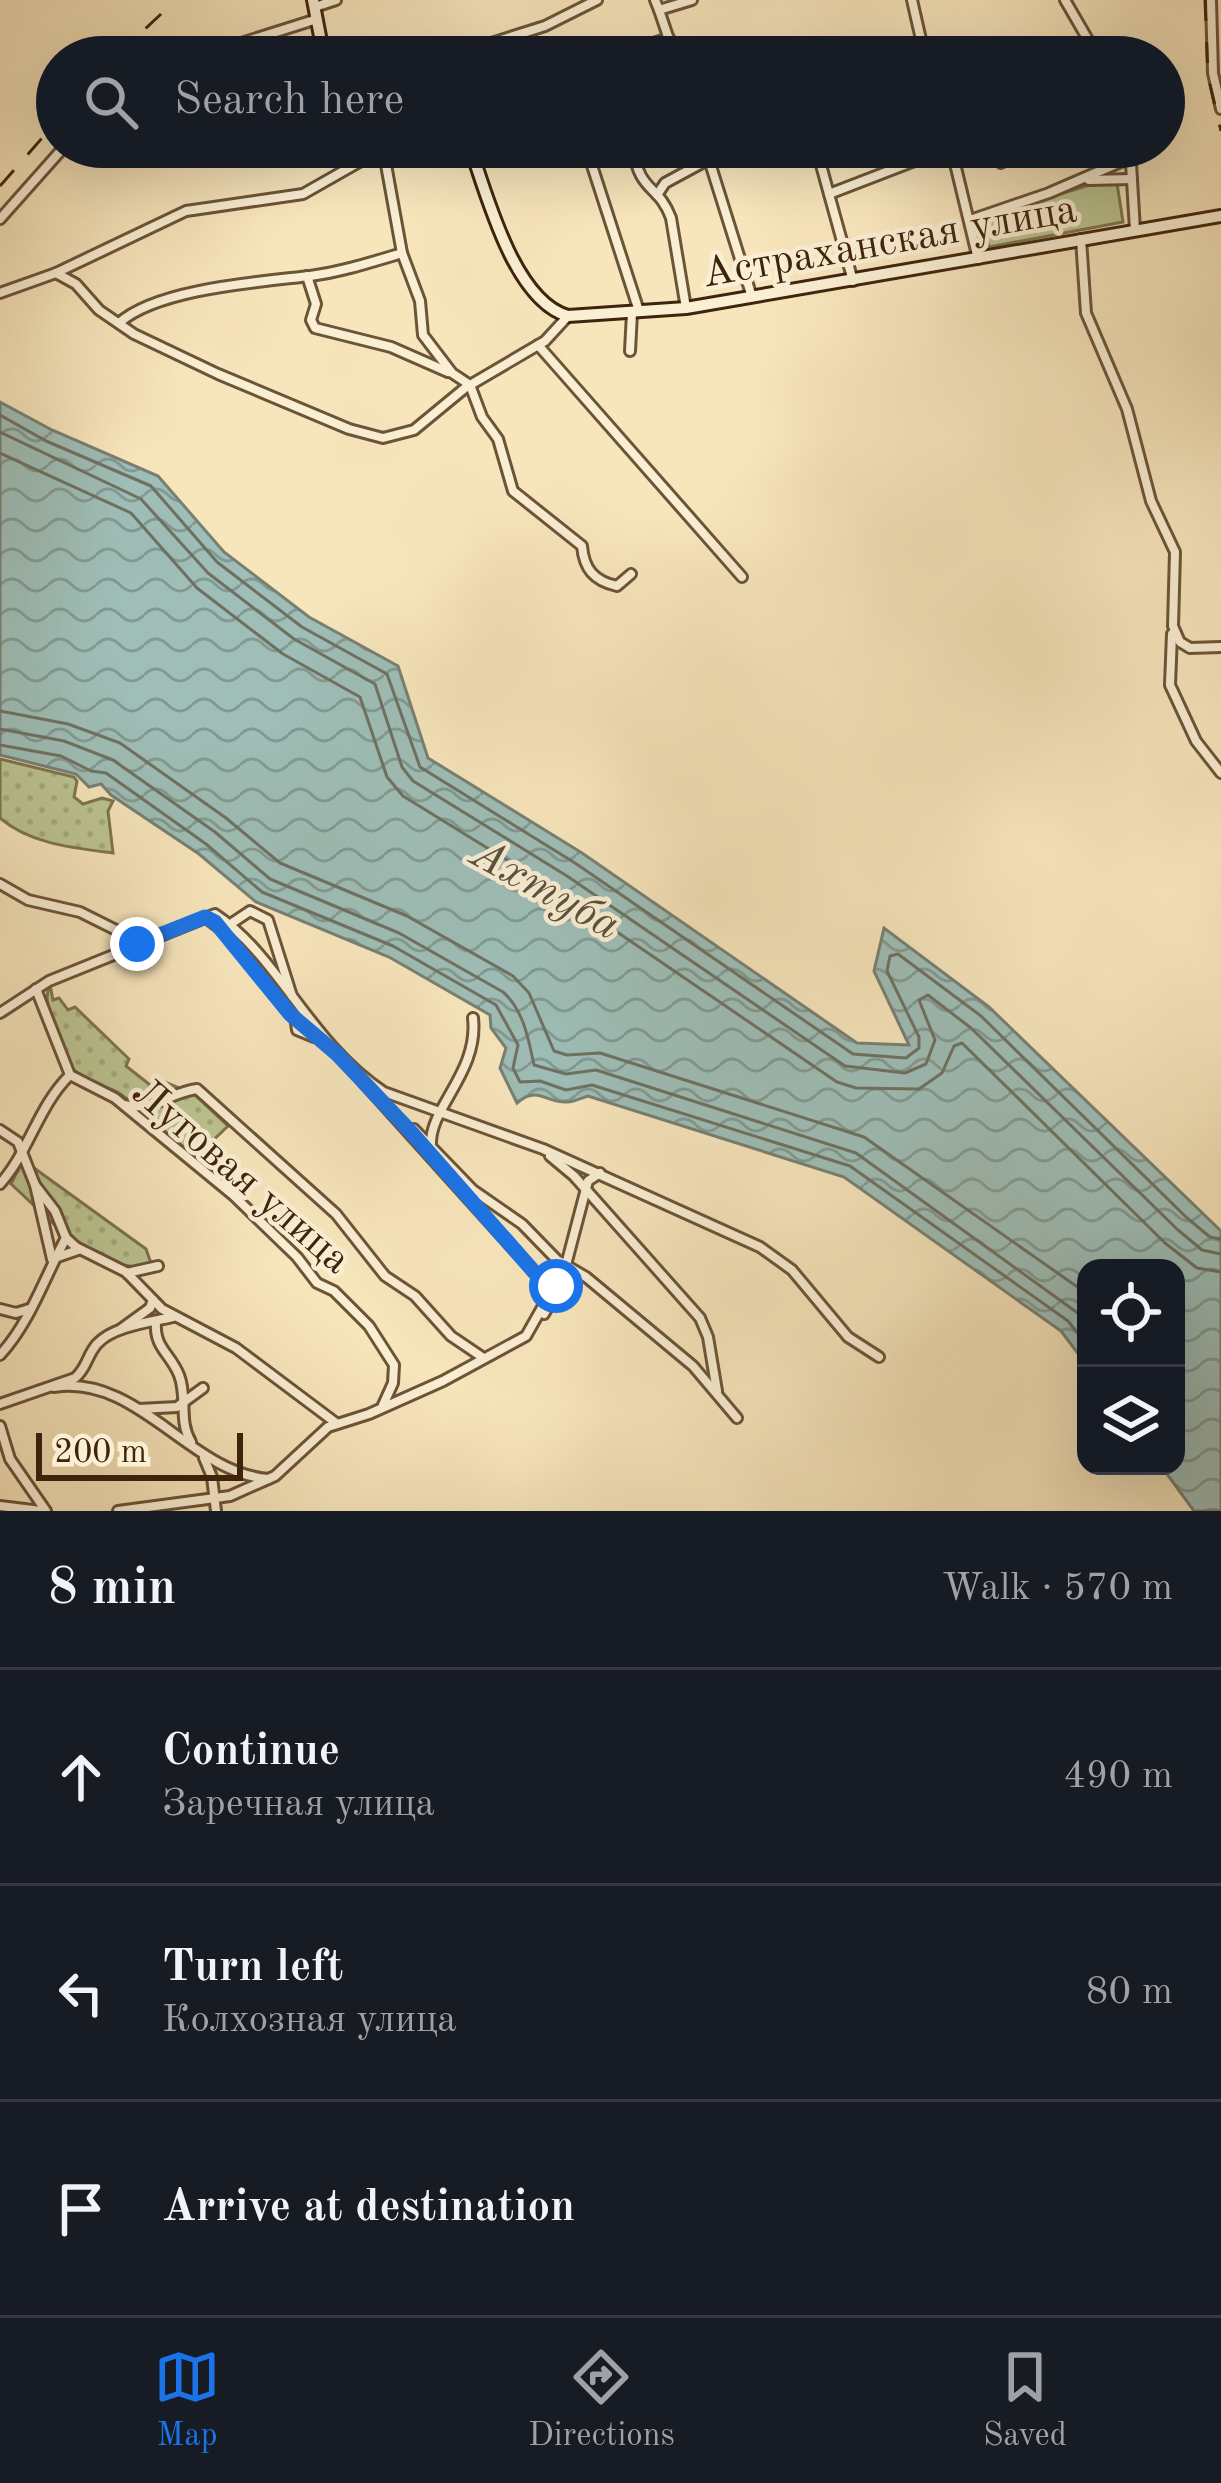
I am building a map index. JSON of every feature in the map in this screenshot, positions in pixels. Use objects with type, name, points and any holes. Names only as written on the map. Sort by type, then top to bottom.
[{"type":"main road","points":[[477,168],[526,281],[550,310],[568,316]]},
{"type":"main road","name":"Астраханская улица","points":[[568,316],[686,308],[1221,216]]},
{"type":"street","points":[[249,36],[336,0]]},
{"type":"street","points":[[513,36],[597,0]]},
{"type":"street","points":[[668,36],[657,5],[692,0]]},
{"type":"street","points":[[912,0],[920,36]]},
{"type":"street","points":[[1065,0],[1086,36]]},
{"type":"street","points":[[1211,0],[1221,110]]},
{"type":"street","points":[[1210,21],[1221,16]]},
{"type":"street","points":[[0,219],[45,168]]},
{"type":"street","points":[[0,293],[56,273],[186,211],[303,194],[349,168]]},
{"type":"street","points":[[388,168],[402,253],[420,301],[423,335],[452,373]]},
{"type":"street","points":[[592,168],[636,313],[630,351]]},
{"type":"street","points":[[637,168],[671,218],[686,308]]},
{"type":"street","points":[[657,195],[686,168]]},
{"type":"street","points":[[711,168],[752,297]]},
{"type":"street","points":[[822,168],[853,281]]},
{"type":"street","points":[[830,194],[891,168]]},
{"type":"street","points":[[956,168],[978,259]]},
{"type":"street","name":"Астраханская улица","points":[[970,220],[1103,168]]},
{"type":"street","points":[[1131,168],[1135,230]]},
{"type":"street","name":"Астраханская улица","points":[[1082,180],[1132,179]]},
{"type":"street","points":[[1081,239],[1086,313],[1127,409],[1150,501],[1175,552],[1170,685],[1196,741],[1221,773]]},
{"type":"street","points":[[119,323],[150,303],[307,276],[402,253]]},
{"type":"street","points":[[56,273],[76,284],[99,310],[119,323],[218,374],[374,437],[391,438],[414,430],[470,385],[538,345],[568,316]]},
{"type":"street","points":[[307,276],[316,304],[311,320],[315,328],[391,347],[470,385],[482,417],[498,439],[513,490],[582,545],[585,564],[595,577],[617,586],[631,574]]},
{"type":"street","points":[[538,345],[742,577]]},
{"type":"street","points":[[1172,626],[1185,646],[1220,648]]},
{"type":"street","points":[[0,884],[28,900],[80,911],[125,935],[149,938]]},
{"type":"street","points":[[230,925],[250,911],[268,920],[295,1018]]},
{"type":"street","points":[[0,1013],[36,989],[215,914],[230,925],[319,1038]]},
{"type":"street","points":[[205,917],[222,930],[295,1018],[384,1092],[543,1149],[777,1257],[848,1337],[880,1357]]},
{"type":"street","name":"Луговая улица","points":[[36,989],[70,1075],[122,1105],[233,1196],[297,1257],[317,1283],[334,1291],[369,1326],[394,1365],[393,1383],[380,1409]]},
{"type":"street","points":[[431,1145],[432,1129],[466,1067],[472,1018]]},
{"type":"street","points":[[337,1054],[543,1282],[550,1287],[561,1284]]},
{"type":"street","points":[[0,1184],[13,1170],[49,1101],[70,1075]]},
{"type":"street","points":[[122,1105],[147,1107],[197,1089],[336,1214],[385,1276],[415,1296],[451,1336],[484,1358]]},
{"type":"street","points":[[384,1104],[473,1190],[522,1224],[565,1265],[608,1294],[693,1366],[736,1418]]},
{"type":"street","points":[[0,1130],[22,1149],[52,1259]]},
{"type":"street","points":[[543,1149],[700,1318],[708,1337],[718,1399]]},
{"type":"street","points":[[118,1511],[215,1498],[270,1479],[336,1423],[380,1409],[526,1336],[561,1284],[588,1181],[600,1173]]},
{"type":"street","points":[[35,1185],[55,1211],[66,1238],[80,1250],[126,1272],[174,1317],[236,1348],[336,1423]]},
{"type":"street","points":[[0,1355],[66,1238]]},
{"type":"street","points":[[52,1259],[80,1250]]},
{"type":"street","points":[[126,1272],[158,1266]]},
{"type":"street","points":[[538,1319],[543,1282]]},
{"type":"street","points":[[0,1404],[54,1387],[82,1372],[93,1348],[150,1308],[153,1298]]},
{"type":"street","points":[[0,1309],[16,1313],[30,1309]]},
{"type":"street","points":[[115,1333],[174,1317]]},
{"type":"street","points":[[156,1322],[156,1340],[177,1370],[183,1427],[210,1469],[216,1511]]},
{"type":"street","points":[[54,1387],[85,1386],[137,1409],[230,1470],[270,1479]]},
{"type":"street","points":[[137,1409],[183,1404],[202,1388]]},
{"type":"street","points":[[0,1426],[10,1459],[44,1511]]},
{"type":"street","points":[[0,1506],[44,1511]]},
{"type":"green space","points":[[1116,177],[1123,222],[989,247],[981,218]]},
{"type":"green space","points":[[0,759],[74,777],[74,797],[83,804],[102,798],[113,801],[108,811],[113,853],[39,839],[0,818]]},
{"type":"green space","points":[[50,985],[53,1000],[59,998],[68,1010],[75,1007],[129,1059],[126,1066],[154,1088],[160,1080],[194,1094],[228,1126],[202,1151],[190,1144],[185,1149],[119,1093],[81,1076],[53,1031]]},
{"type":"green space","points":[[23,1160],[146,1249],[152,1266],[112,1262],[75,1241],[11,1184]]},
{"type":"water","name":"Ахтуба","points":[[0,402],[158,476],[224,552],[309,617],[398,666],[428,758],[582,853],[857,1043],[909,1045],[874,971],[884,928],[989,1007],[1221,1231],[1221,1511],[1194,1511],[1168,1475],[1185,1475],[1185,1259],[1077,1259],[1077,1352],[1061,1331],[844,1177],[588,1096],[559,1102],[531,1095],[517,1103],[500,1068],[506,1048],[491,1028],[490,1015],[389,957],[256,902],[199,854],[101,784],[89,787],[76,774],[0,755]]},
{"type":"railway","points":[[137,36],[176,0]]},
{"type":"railway","points":[[1205,0],[1208,76],[1221,131]]},
{"type":"railway","points":[[0,186],[36,145]]},
{"type":"route","points":[[137,944],[205,917],[215,922],[290,1014],[337,1054],[411,1132],[543,1282],[556,1286]]}]
